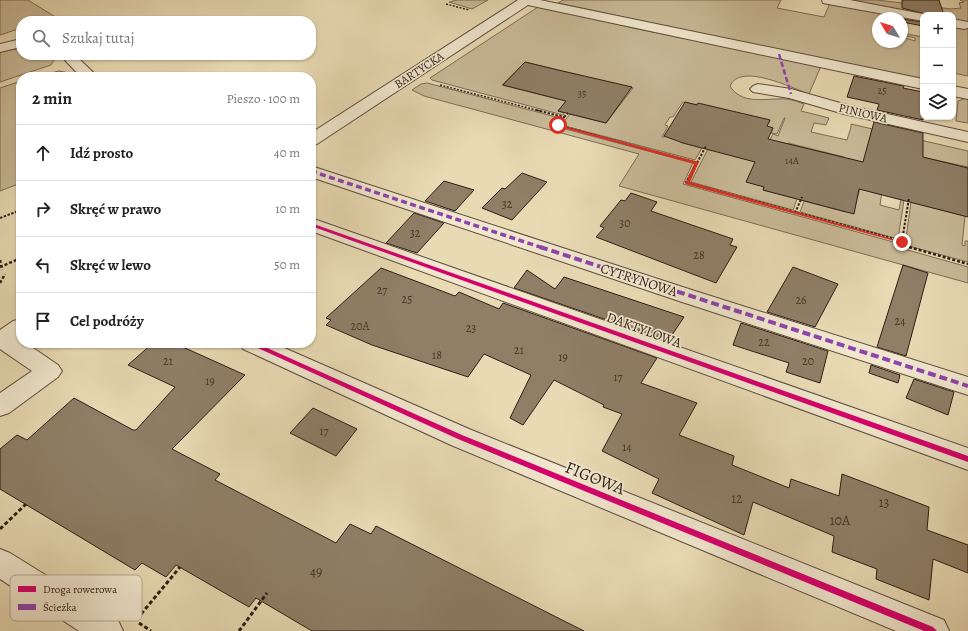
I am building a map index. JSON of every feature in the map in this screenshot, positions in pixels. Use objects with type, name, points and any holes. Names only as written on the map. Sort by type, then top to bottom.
[{"type":"street","points":[[527,0],[920,83]]},
{"type":"street","name":"BARTYCKA","points":[[316,137],[527,0]]},
{"type":"street","points":[[828,0],[920,16]]},
{"type":"street","points":[[0,48],[16,44]]},
{"type":"street","points":[[72,60],[85,72]]},
{"type":"street","name":"PINIOWA","points":[[758,88],[792,94],[844,109],[968,137]]},
{"type":"street","points":[[956,92],[968,94]]},
{"type":"street","name":"CYTRYNOWA","points":[[316,173],[687,296],[968,386]]},
{"type":"street","name":"DAKTYLOWA","points":[[316,226],[968,459]]},
{"type":"street","points":[[8,336],[16,343]]},
{"type":"street","points":[[0,406],[50,371],[22,348]]},
{"type":"street","name":"FIGOWA","points":[[262,348],[460,437],[933,631]]},
{"type":"street","points":[[0,563],[19,575]]},
{"type":"street","points":[[91,621],[107,631]]},
{"type":"path","points":[[446,4],[470,11]]},
{"type":"path","points":[[437,84],[564,117]]},
{"type":"path","points":[[568,114],[558,125],[697,163]]},
{"type":"path","points":[[706,146],[686,182],[902,242]]},
{"type":"path","points":[[795,213],[802,197]]},
{"type":"path","points":[[908,198],[901,245],[968,264]]},
{"type":"path","points":[[0,218],[16,212]]},
{"type":"path","points":[[0,260],[2,262],[1,268]]},
{"type":"path","points":[[1,268],[16,260]]},
{"type":"path","points":[[0,283],[5,274]]},
{"type":"path","points":[[0,529],[26,504]]},
{"type":"path","points":[[142,613],[180,567]]},
{"type":"path","points":[[239,631],[267,593]]},
{"type":"shaded area","points":[[0,0],[28,0],[54,16],[16,16],[16,30],[0,35]]},
{"type":"shaded area","points":[[457,0],[488,0],[472,9],[449,2]]},
{"type":"shaded area","points":[[563,0],[781,0],[777,8],[824,17],[830,3],[882,12],[872,12],[872,48],[908,48],[908,39],[915,41],[915,38],[908,36],[908,34],[920,36],[920,80],[558,3]]},
{"type":"shaded area","points":[[838,0],[877,0],[951,9],[961,8],[959,3],[964,2],[960,0],[968,0],[968,23],[956,21],[956,12],[920,12],[920,14]]},
{"type":"shaded area","points":[[538,7],[821,66],[809,94],[755,76],[744,76],[736,79],[730,86],[740,96],[746,98],[759,100],[792,100],[804,104],[801,111],[829,118],[826,125],[814,123],[811,132],[847,140],[851,124],[968,151],[968,167],[935,160],[864,166],[843,161],[844,157],[788,143],[787,146],[769,141],[773,134],[778,136],[785,118],[777,134],[771,133],[773,128],[767,126],[770,120],[683,102],[673,117],[670,117],[665,125],[668,126],[662,137],[665,135],[683,143],[702,148],[695,160],[561,125],[570,114],[606,123],[633,88],[525,62],[502,85],[566,101],[558,111],[564,113],[563,115],[432,80],[430,78]]},
{"type":"shaded area","points":[[956,24],[968,28],[968,76],[956,74]]},
{"type":"shaded area","points":[[16,49],[16,60],[54,60],[51,65],[30,72],[16,72],[16,77],[0,82],[0,52]]},
{"type":"shaded area","points":[[16,83],[16,185],[0,191],[0,88]]},
{"type":"shaded area","points":[[427,83],[560,118],[554,126],[693,163],[683,184],[897,243],[897,247],[968,267],[968,283],[619,186],[639,154],[424,96],[412,90],[421,84]]},
{"type":"shaded area","points":[[966,98],[968,99],[968,123],[956,121],[958,101]]},
{"type":"shaded area","points":[[708,149],[757,162],[764,187],[763,190],[797,199],[793,210],[691,182]]},
{"type":"shaded area","points":[[860,189],[882,191],[880,205],[899,210],[901,199],[904,200],[898,239],[800,212],[804,201],[846,212],[848,205],[855,206]]},
{"type":"shaded area","points":[[911,202],[965,216],[962,245],[965,246],[965,241],[968,241],[968,262],[905,245]]},
{"type":"building","points":[[902,0],[939,0],[943,12],[920,13],[902,8]]},
{"type":"building","points":[[908,20],[920,22],[920,25],[908,23]]},
{"type":"building","points":[[525,62],[632,87],[606,123],[558,111],[566,101],[503,85]]},
{"type":"building","points":[[854,76],[904,86],[903,88],[920,91],[920,119],[877,110],[879,104],[847,97]]},
{"type":"building","points":[[685,102],[697,105],[698,103],[770,120],[767,126],[773,128],[768,139],[863,162],[874,122],[923,133],[923,157],[968,168],[968,217],[859,189],[854,214],[763,190],[764,187],[746,182],[755,162],[683,143],[664,136]]},
{"type":"building","points":[[522,173],[547,182],[512,220],[482,208],[502,188],[505,189]]},
{"type":"building","points":[[444,181],[474,190],[455,211],[425,201]]},
{"type":"building","points":[[631,193],[657,202],[651,211],[733,239],[730,245],[737,247],[716,283],[596,237],[604,228],[600,226],[621,200],[625,201]]},
{"type":"building","points":[[414,213],[444,223],[417,253],[386,243]]},
{"type":"building","points":[[903,265],[928,273],[906,356],[877,347]]},
{"type":"building","points":[[793,267],[838,284],[815,327],[767,312]]},
{"type":"building","points":[[381,268],[455,296],[459,292],[499,309],[503,303],[657,358],[641,383],[697,403],[679,435],[734,456],[732,465],[789,488],[791,479],[839,496],[842,474],[929,507],[927,530],[968,545],[968,573],[933,559],[929,600],[876,579],[877,569],[832,552],[834,536],[753,502],[744,535],[652,493],[659,479],[602,451],[622,414],[603,407],[604,405],[554,380],[523,425],[510,418],[531,375],[484,354],[468,377],[372,345],[326,325],[331,320],[326,318]]},
{"type":"building","points":[[527,270],[555,289],[564,277],[684,317],[668,341],[514,288]]},
{"type":"building","points":[[741,323],[828,351],[820,383],[786,372],[789,363],[733,345]]},
{"type":"building","points":[[147,348],[185,348],[245,375],[172,449],[220,474],[215,480],[336,543],[350,524],[371,534],[376,526],[584,631],[312,631],[256,598],[249,607],[176,565],[166,577],[142,563],[135,570],[0,489],[0,449],[17,435],[27,440],[74,398],[133,430],[136,430],[175,387],[128,365]]},
{"type":"building","points":[[871,365],[900,375],[898,383],[869,373]]},
{"type":"building","points":[[914,379],[954,392],[948,415],[906,398]]},
{"type":"building","points":[[313,408],[357,429],[336,456],[290,433]]},
{"type":"marked path","points":[[779,54],[791,94]]},
{"type":"marked path","points":[[316,173],[687,296],[968,386]]},
{"type":"cycle path","points":[[316,226],[968,459]]},
{"type":"cycle path","points":[[262,348],[460,437],[933,631]]},
{"type":"route","points":[[558,125],[697,163],[686,182],[902,242]]}]
